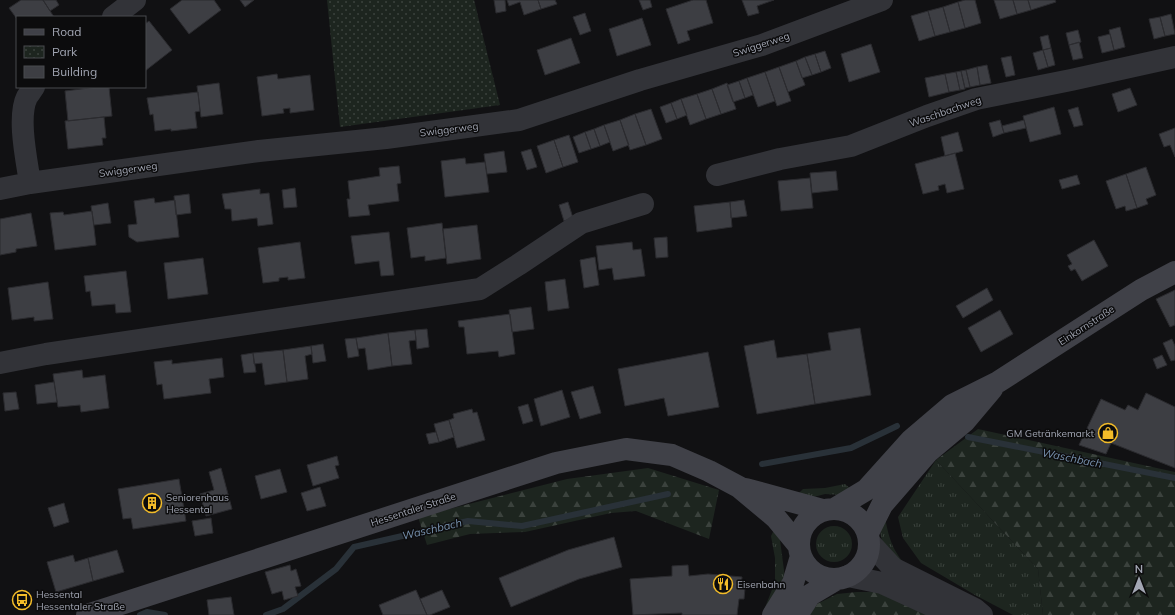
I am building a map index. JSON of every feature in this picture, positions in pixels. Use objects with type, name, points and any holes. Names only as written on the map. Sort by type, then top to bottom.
[{"type":"main road","name":"Einkornstraße","points":[[830,509],[866,490],[911,440],[952,405],[998,382],[1141,290],[1175,272]]},
{"type":"main road","name":"Einkornstraße","points":[[869,538],[882,505],[928,452],[965,421],[998,382]]},
{"type":"main road","name":"Hessentaler Straße","points":[[87,615],[564,461],[626,449],[672,455],[709,471],[739,487],[776,518],[800,551]]},
{"type":"main road","name":"Hessentaler Straße","points":[[739,487],[830,509]]},
{"type":"main road","points":[[773,615],[793,583],[800,551],[800,535],[804,525],[812,516],[830,509],[848,511],[858,517],[864,525],[869,538],[869,552],[865,561],[858,570],[810,595],[797,615]]},
{"type":"main road","points":[[800,551],[806,566],[814,573],[825,578],[843,578]]},
{"type":"street","points":[[114,16],[135,0]]},
{"type":"street","name":"Swiggerweg","points":[[0,189],[30,183],[259,151],[386,138],[519,120],[640,80],[762,45],[882,0]]},
{"type":"street","name":"Waschbachweg","points":[[717,175],[780,159],[851,146],[927,116],[976,99],[1175,57]]},
{"type":"street","points":[[30,183],[25,151],[23,117],[27,98],[33,88]]},
{"type":"street","points":[[0,362],[480,289],[518,266],[581,223],[644,204]]},
{"type":"street","points":[[869,538],[893,568],[975,609],[982,615]]},
{"type":"street","points":[[843,578],[882,583],[952,615]]},
{"type":"green space","points":[[327,0],[474,0],[500,105],[340,127]]},
{"type":"green space","points":[[978,429],[1175,472],[1175,615],[1043,615],[1038,569],[936,460]]},
{"type":"green space","points":[[936,460],[1038,569],[1043,615],[1013,615],[975,595],[921,563],[903,538],[898,517]]},
{"type":"green space","points":[[648,468],[719,490],[709,539],[636,511],[611,513],[525,532],[470,534],[427,545],[418,517],[567,479]]},
{"type":"green space","points":[[845,484],[852,490],[842,495],[825,494],[810,498],[795,497],[803,489],[825,488]]},
{"type":"green space","points":[[885,517],[888,533],[893,546],[900,558],[910,570],[883,549],[880,530]]},
{"type":"green space","points":[[838,526],[847,531],[851,537],[851,551],[847,557],[838,562],[830,562],[821,557],[817,551],[816,540],[821,531],[827,527]]},
{"type":"green space","points":[[775,530],[780,540],[785,578],[762,615],[775,582],[775,558],[771,536]]},
{"type":"green space","points":[[885,592],[933,615],[805,615],[809,608],[837,594]]},
{"type":"building","points":[[21,0],[43,0],[53,16],[16,16],[16,18],[9,8]]},
{"type":"building","points":[[43,0],[56,0],[59,5],[50,11]]},
{"type":"building","points":[[182,0],[214,0],[221,10],[189,34],[170,9]]},
{"type":"building","points":[[240,0],[254,0],[245,7]]},
{"type":"building","points":[[494,0],[505,0],[506,11],[496,13]]},
{"type":"building","points":[[507,0],[538,0],[541,9],[524,15],[520,2],[509,6]]},
{"type":"building","points":[[538,0],[555,0],[557,4],[541,9]]},
{"type":"building","points":[[639,0],[650,0],[652,7],[643,10]]},
{"type":"building","points":[[693,0],[706,0],[713,23],[687,31],[690,40],[678,44],[666,9]]},
{"type":"building","points":[[742,0],[774,0],[757,6],[759,13],[748,16]]},
{"type":"building","points":[[975,0],[981,23],[965,28],[958,2]]},
{"type":"building","points":[[994,0],[1013,0],[1017,14],[1000,19]]},
{"type":"building","points":[[1013,0],[1028,0],[1031,10],[1017,14]]},
{"type":"building","points":[[1028,0],[1055,0],[1056,2],[1031,10]]},
{"type":"building","points":[[958,2],[965,28],[950,32],[943,7]]},
{"type":"building","points":[[943,7],[950,32],[935,36],[928,11]]},
{"type":"building","points":[[928,11],[935,36],[919,41],[911,16]]},
{"type":"building","points":[[585,13],[591,31],[580,35],[573,17]]},
{"type":"building","points":[[1171,14],[1175,34],[1165,36],[1160,17]]},
{"type":"building","points":[[1160,17],[1165,36],[1154,39],[1149,19]]},
{"type":"building","points":[[642,18],[651,45],[617,56],[609,29]]},
{"type":"building","points":[[149,21],[172,50],[146,70],[146,23]]},
{"type":"building","points":[[1120,27],[1125,47],[1114,50],[1109,30]]},
{"type":"building","points":[[1078,30],[1081,42],[1069,45],[1066,33]]},
{"type":"building","points":[[1110,34],[1114,50],[1102,53],[1098,37]]},
{"type":"building","points":[[1048,35],[1051,48],[1043,50],[1040,37]]},
{"type":"building","points":[[571,38],[580,63],[545,75],[537,50]]},
{"type":"building","points":[[1079,42],[1083,58],[1073,60],[1069,45]]},
{"type":"building","points":[[871,44],[880,72],[849,82],[841,54]]},
{"type":"building","points":[[1051,48],[1055,65],[1048,67],[1043,50]]},
{"type":"building","points":[[1043,50],[1048,67],[1038,70],[1033,53]]},
{"type":"building","points":[[825,51],[831,68],[821,72],[815,54]]},
{"type":"building","points":[[815,54],[821,72],[812,75],[805,57]]},
{"type":"building","points":[[1011,56],[1015,75],[1006,77],[1001,58]]},
{"type":"building","points":[[805,57],[812,75],[802,78],[796,61]]},
{"type":"building","points":[[796,61],[805,85],[788,92],[779,67]]},
{"type":"building","points":[[987,65],[991,83],[980,85],[977,67]]},
{"type":"building","points":[[779,67],[791,101],[777,106],[765,72]]},
{"type":"building","points":[[977,67],[980,85],[970,87],[966,70]]},
{"type":"building","points":[[966,70],[970,87],[965,88],[961,71]]},
{"type":"building","points":[[961,71],[965,89],[960,90],[956,72]]},
{"type":"building","points":[[765,72],[775,101],[758,107],[747,78]]},
{"type":"building","points":[[956,72],[960,90],[949,92],[945,74]]},
{"type":"building","points":[[277,74],[278,79],[310,75],[314,110],[290,113],[290,108],[283,109],[284,113],[262,116],[257,77]]},
{"type":"building","points":[[945,74],[949,92],[929,97],[925,78]]},
{"type":"building","points":[[747,78],[753,95],[745,98],[739,81]]},
{"type":"building","points":[[739,81],[745,98],[733,102],[727,85]]},
{"type":"building","points":[[219,83],[223,114],[201,117],[197,86]]},
{"type":"building","points":[[727,83],[736,109],[721,114],[712,89]]},
{"type":"building","points":[[89,88],[109,88],[112,116],[68,121],[65,91]]},
{"type":"building","points":[[1130,88],[1137,105],[1118,112],[1112,94]]},
{"type":"building","points":[[712,89],[721,114],[706,119],[697,94]]},
{"type":"building","points":[[198,92],[200,111],[195,112],[197,128],[155,131],[153,114],[150,115],[147,98]]},
{"type":"building","points":[[697,94],[706,119],[690,125],[681,99]]},
{"type":"building","points":[[681,99],[687,115],[677,119],[671,103]]},
{"type":"building","points":[[671,103],[677,119],[666,123],[660,107]]},
{"type":"building","points":[[1054,107],[1061,134],[1030,142],[1023,116]]},
{"type":"building","points":[[1078,107],[1083,125],[1074,127],[1068,110]]},
{"type":"building","points":[[651,109],[662,139],[646,145],[635,114]]},
{"type":"building","points":[[635,114],[646,145],[630,150],[620,120]]},
{"type":"building","points":[[104,117],[106,138],[102,138],[103,145],[68,149],[65,121]]},
{"type":"building","points":[[620,120],[629,145],[613,151],[604,125]]},
{"type":"building","points":[[1000,120],[1004,133],[993,137],[989,123]]},
{"type":"building","points":[[1024,120],[1026,128],[1004,133],[1002,126]]},
{"type":"building","points":[[604,125],[610,142],[600,146],[594,129]]},
{"type":"building","points":[[1175,128],[1175,157],[1170,145],[1164,147],[1159,134]]},
{"type":"building","points":[[594,129],[600,146],[591,149],[585,132]]},
{"type":"building","points":[[585,132],[591,149],[579,153],[573,137]]},
{"type":"building","points":[[958,132],[963,151],[945,156],[941,137]]},
{"type":"building","points":[[569,135],[578,162],[563,167],[554,140]]},
{"type":"building","points":[[554,140],[563,167],[546,173],[537,146]]},
{"type":"building","points":[[531,149],[537,167],[527,170],[521,152]]},
{"type":"building","points":[[504,151],[507,172],[487,174],[484,154]]},
{"type":"building","points":[[955,153],[964,189],[947,193],[945,184],[938,186],[939,190],[923,194],[915,164]]},
{"type":"building","points":[[465,158],[466,164],[485,162],[489,192],[445,197],[441,161]]},
{"type":"building","points":[[399,166],[401,183],[397,184],[399,201],[368,205],[370,215],[349,217],[347,199],[350,199],[348,181],[380,176],[379,168]]},
{"type":"building","points":[[1146,167],[1156,195],[1146,199],[1148,204],[1137,208],[1126,174]]},
{"type":"building","points":[[836,171],[838,190],[812,193],[810,173]]},
{"type":"building","points":[[1126,174],[1137,208],[1126,211],[1125,206],[1116,209],[1106,181]]},
{"type":"building","points":[[1077,175],[1080,184],[1062,189],[1059,180]]},
{"type":"building","points":[[810,178],[813,208],[781,211],[778,181]]},
{"type":"building","points":[[295,188],[297,207],[284,208],[282,190]]},
{"type":"building","points":[[260,189],[260,194],[269,193],[273,224],[258,226],[257,218],[232,221],[231,209],[225,209],[222,194]]},
{"type":"building","points":[[189,194],[191,213],[176,215],[174,196]]},
{"type":"building","points":[[154,198],[155,203],[175,200],[179,237],[137,242],[129,237],[128,225],[137,224],[134,201]]},
{"type":"building","points":[[744,200],[747,216],[731,218],[730,202]]},
{"type":"building","points":[[568,202],[573,218],[564,221],[559,205]]},
{"type":"building","points":[[730,202],[732,227],[697,232],[694,206]]},
{"type":"building","points":[[108,203],[111,223],[94,225],[91,206]]},
{"type":"building","points":[[92,211],[96,245],[55,250],[50,213],[63,212],[64,215]]},
{"type":"building","points":[[31,213],[37,246],[16,249],[16,252],[0,255],[0,219]]},
{"type":"building","points":[[442,223],[446,258],[425,261],[425,256],[411,258],[407,228]]},
{"type":"building","points":[[477,225],[481,259],[447,264],[443,229]]},
{"type":"building","points":[[389,232],[394,275],[381,276],[379,261],[355,264],[351,236]]},
{"type":"building","points":[[667,237],[668,257],[656,258],[654,238]]},
{"type":"building","points":[[1094,240],[1108,266],[1082,281],[1075,269],[1071,271],[1068,266],[1072,264],[1067,255]]},
{"type":"building","points":[[300,242],[305,278],[288,280],[288,277],[279,278],[279,281],[263,283],[258,248]]},
{"type":"building","points":[[632,242],[633,250],[641,249],[645,276],[614,280],[612,268],[599,270],[596,246]]},
{"type":"building","points":[[595,257],[599,285],[584,288],[580,260]]},
{"type":"building","points":[[203,258],[208,294],[168,299],[164,263]]},
{"type":"building","points":[[126,271],[131,312],[116,313],[115,304],[92,306],[90,291],[86,292],[84,276]]},
{"type":"building","points":[[565,279],[569,308],[548,311],[545,282]]},
{"type":"building","points":[[48,282],[53,319],[34,321],[34,317],[12,320],[8,288]]},
{"type":"building","points":[[987,288],[993,300],[963,318],[956,306]]},
{"type":"building","points":[[1175,290],[1175,325],[1170,327],[1156,299]]},
{"type":"building","points":[[531,307],[534,329],[512,332],[509,310]]},
{"type":"building","points":[[1000,310],[1013,334],[981,352],[968,328]]},
{"type":"building","points":[[510,314],[515,354],[499,357],[498,351],[467,354],[464,327],[459,327],[458,321]]},
{"type":"building","points":[[860,328],[871,395],[815,404],[807,354],[831,350],[828,333]]},
{"type":"building","points":[[427,329],[429,347],[417,349],[415,330]]},
{"type":"building","points":[[415,330],[416,340],[409,341],[412,364],[392,366],[388,333]]},
{"type":"building","points":[[388,333],[392,366],[368,370],[365,348],[358,349],[356,338]]},
{"type":"building","points":[[356,338],[359,356],[348,358],[345,339]]},
{"type":"building","points":[[1172,339],[1175,346],[1175,360],[1171,361],[1163,343]]},
{"type":"building","points":[[774,340],[777,358],[807,354],[815,404],[757,414],[744,346]]},
{"type":"building","points":[[323,344],[326,361],[313,363],[311,346]]},
{"type":"building","points":[[311,346],[312,354],[305,356],[308,379],[287,382],[283,350]]},
{"type":"building","points":[[283,350],[287,382],[265,385],[262,363],[254,364],[253,353]]},
{"type":"building","points":[[708,352],[719,407],[668,416],[664,398],[625,406],[618,369]]},
{"type":"building","points":[[253,353],[256,372],[244,373],[241,355]]},
{"type":"building","points":[[1162,355],[1167,365],[1157,369],[1153,359]]},
{"type":"building","points":[[222,358],[224,377],[209,379],[211,393],[164,399],[162,384],[157,385],[154,362],[172,360],[172,364]]},
{"type":"building","points":[[82,370],[83,378],[105,375],[109,408],[81,412],[80,405],[58,407],[53,374]]},
{"type":"building","points":[[54,382],[57,402],[37,404],[35,385]]},
{"type":"building","points":[[593,386],[601,413],[580,419],[571,392]]},
{"type":"building","points":[[562,390],[570,417],[541,426],[534,399]]},
{"type":"building","points":[[16,392],[19,409],[5,411],[3,393]]},
{"type":"building","points":[[1146,393],[1175,407],[1175,468],[1111,443],[1106,454],[1079,445],[1101,399],[1125,410],[1128,405],[1138,410]]},
{"type":"building","points":[[528,404],[533,421],[523,424],[518,407]]},
{"type":"building","points":[[472,409],[473,413],[477,412],[485,440],[457,448],[449,420],[454,418],[453,414]]},
{"type":"building","points":[[449,420],[454,437],[439,442],[434,424]]},
{"type":"building","points":[[436,432],[439,442],[429,444],[426,434]]},
{"type":"building","points":[[337,456],[339,465],[335,466],[339,478],[313,486],[307,465]]},
{"type":"building","points":[[221,468],[232,509],[206,516],[200,494],[214,490],[209,472]]},
{"type":"building","points":[[280,469],[287,492],[261,499],[255,476]]},
{"type":"building","name":"Seniorenhaus Hessental","points":[[179,479],[186,521],[133,529],[131,518],[123,519],[118,489]]},
{"type":"building","points":[[320,487],[326,506],[307,511],[301,493]]},
{"type":"building","points":[[64,503],[69,522],[54,527],[48,508]]},
{"type":"building","points":[[211,518],[213,533],[195,536],[192,521]]},
{"type":"building","points":[[614,537],[622,567],[579,579],[511,607],[499,578],[568,550]]},
{"type":"building","points":[[117,550],[124,572],[93,581],[88,558]]},
{"type":"building","points":[[73,555],[75,562],[88,558],[93,581],[56,592],[47,562]]},
{"type":"building","points":[[290,565],[291,571],[296,569],[301,586],[295,587],[298,596],[284,600],[282,591],[272,594],[265,572]]},
{"type":"building","points":[[688,565],[689,576],[708,574],[742,577],[741,587],[745,588],[744,599],[739,599],[737,615],[682,615],[682,613],[633,615],[630,579],[672,576],[672,566]]},
{"type":"building","points":[[416,590],[427,615],[383,615],[379,605]]},
{"type":"building","points":[[442,590],[450,607],[427,615],[420,599]]},
{"type":"building","points":[[231,597],[234,615],[209,615],[207,600]]},
{"type":"waterway","name":"Waschbach","points":[[762,464],[851,448],[897,426]]},
{"type":"waterway","name":"Waschbach","points":[[968,437],[1175,478]]},
{"type":"waterway","name":"Waschbach","points":[[266,615],[283,609],[336,569],[354,547],[468,521],[522,526],[668,494]]},
{"type":"waterway","name":"Waschbach","points":[[140,615],[147,612],[165,615]]},
{"type":"place","name":"GM Getränkemarkt","points":[[1108,433]]},
{"type":"place","name":"Seniorenhaus Hessental","points":[[152,503]]},
{"type":"place","name":"Eisenbahn","points":[[723,584]]},
{"type":"place","name":"Hessental Hessentaler Straße","points":[[22,600]]}]
